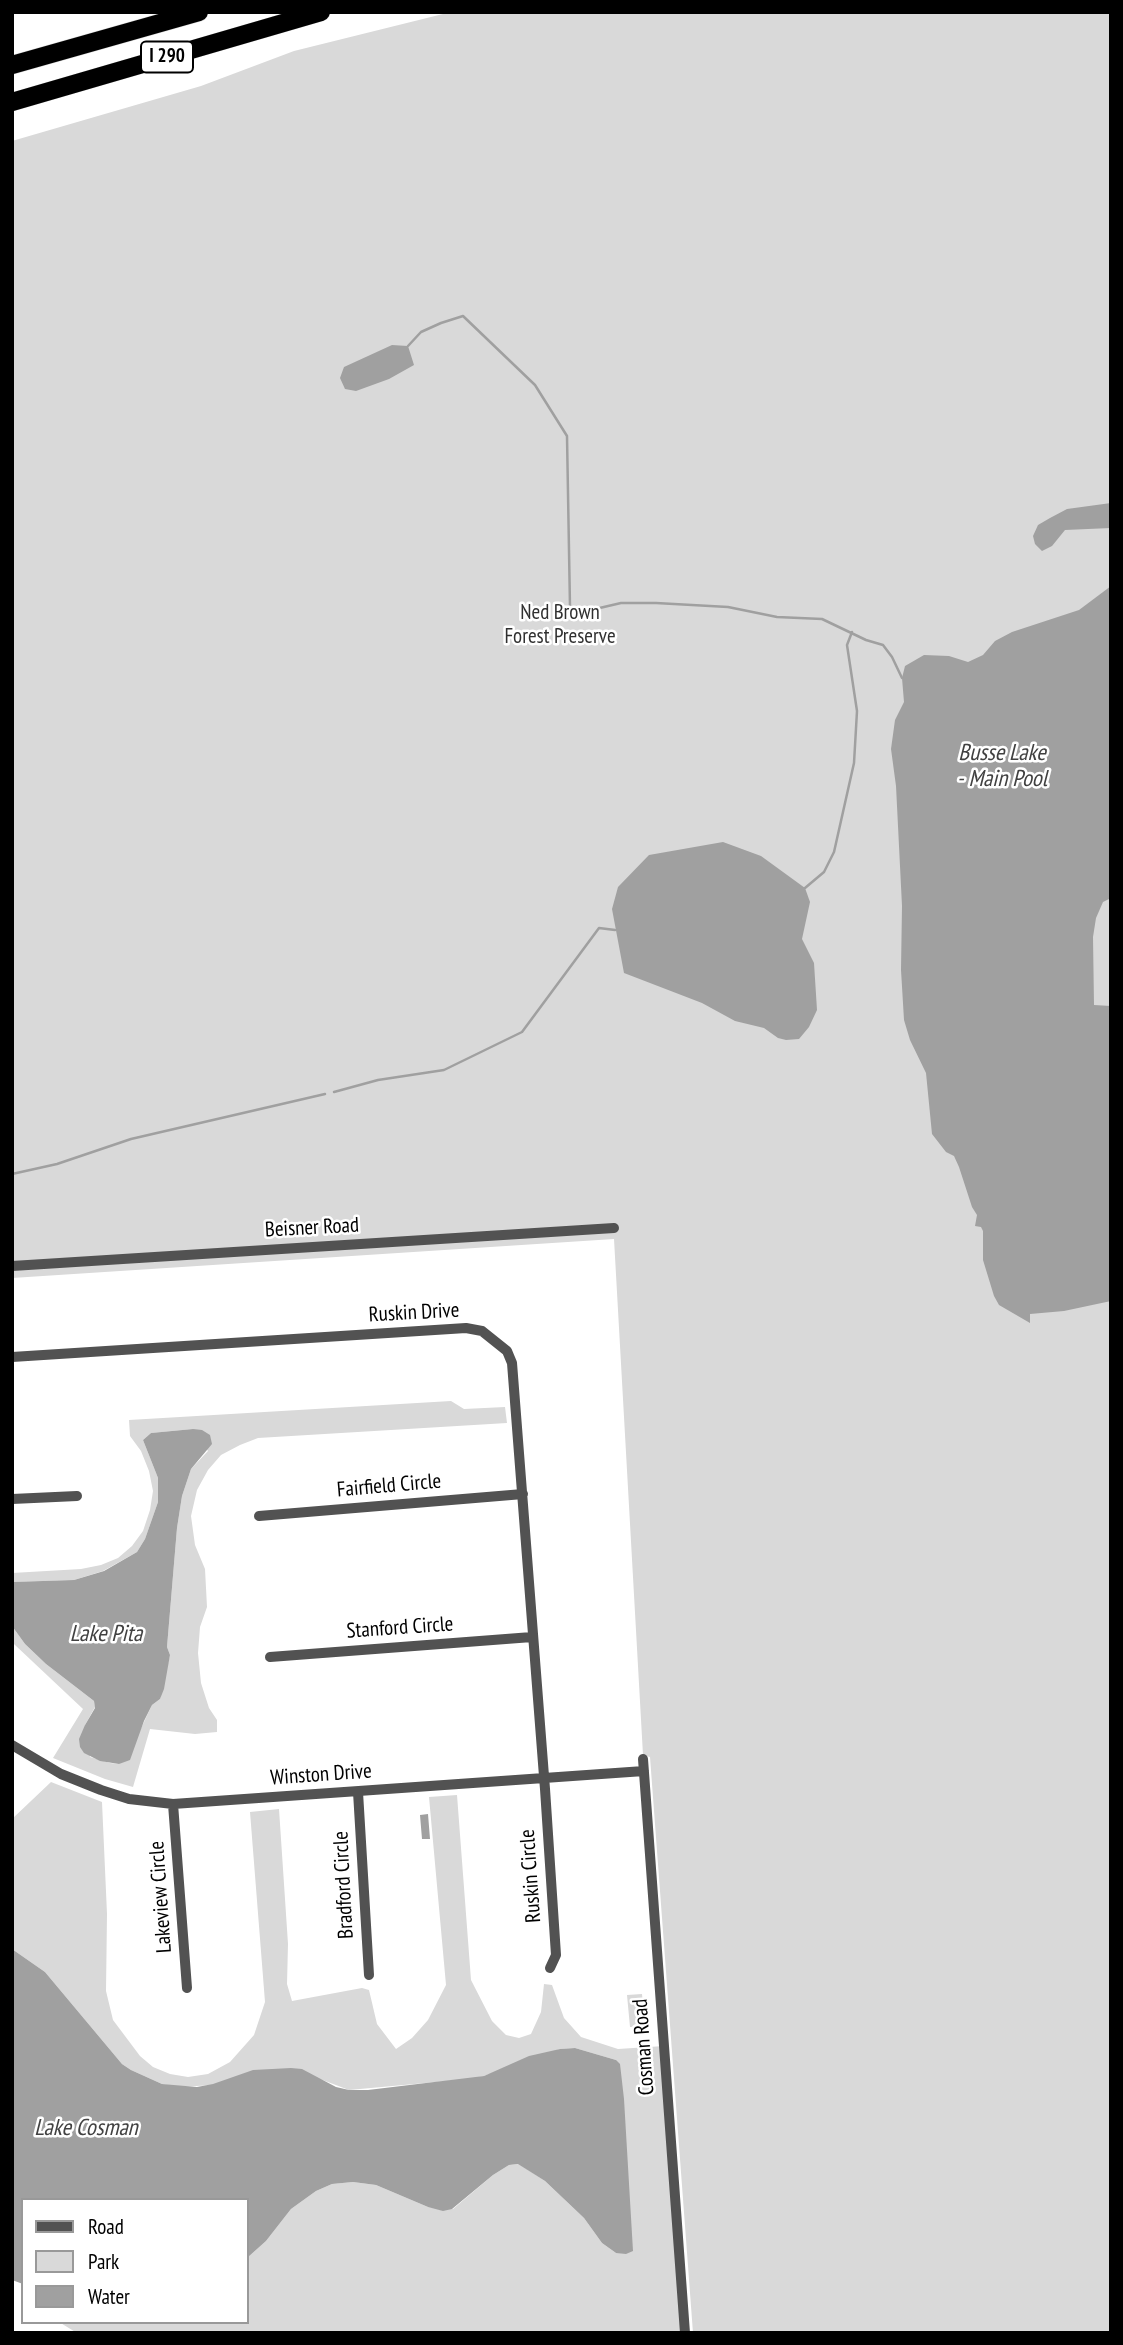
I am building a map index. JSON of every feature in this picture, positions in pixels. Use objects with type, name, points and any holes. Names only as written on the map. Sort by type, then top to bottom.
[{"type":"highway","name":"I 290","points":[[12,65],[199,12]]},
{"type":"highway","name":"I 290","points":[[12,102],[321,12]]},
{"type":"street","name":"Beisner Road","points":[[12,1266],[614,1228]]},
{"type":"street","name":"Ruskin Drive","points":[[12,1357],[466,1328],[482,1331],[507,1351],[512,1363],[544,1779]]},
{"type":"street","name":"Fairfield Circle","points":[[259,1516],[523,1494]]},
{"type":"street","points":[[12,1499],[77,1496]]},
{"type":"street","name":"Stanford Circle","points":[[270,1657],[532,1637]]},
{"type":"street","name":"Winston Drive","points":[[12,1745],[61,1774],[101,1790],[129,1799],[173,1804],[644,1771]]},
{"type":"street","name":"Cosman Road","points":[[643,1759],[685,2333]]},
{"type":"street","name":"Ruskin Circle","points":[[544,1779],[556,1955],[550,1968]]},
{"type":"street","name":"Bradford Circle","points":[[358,1792],[369,1975]]},
{"type":"street","name":"Lakeview Circle","points":[[173,1804],[187,1988]]},
{"type":"green space","name":"Ned Brown Forest Preserve","points":[[451,12],[1111,12],[1111,2333],[693,2333],[650,1757],[643,1755],[614,1239],[12,1278],[12,141],[201,86],[294,51]]},
{"type":"green space","points":[[451,1401],[464,1409],[505,1407],[507,1423],[258,1438],[221,1455],[208,1470],[197,1490],[191,1516],[195,1545],[205,1569],[207,1607],[200,1627],[198,1653],[201,1683],[209,1708],[217,1720],[217,1732],[195,1734],[150,1729],[133,1787],[53,1758],[83,1709],[12,1642],[12,1626],[25,1644],[46,1664],[94,1701],[95,1707],[85,1725],[90,1757],[110,1763],[119,1764],[136,1739],[152,1705],[160,1699],[170,1655],[167,1647],[182,1496],[191,1469],[208,1451],[193,1429],[151,1433],[143,1440],[158,1478],[158,1502],[145,1539],[137,1552],[103,1571],[74,1580],[12,1582],[12,1573],[81,1569],[101,1565],[118,1558],[132,1546],[143,1531],[153,1491],[141,1451],[130,1436],[129,1420]]},
{"type":"green space","points":[[51,1782],[102,1802],[107,1914],[106,1991],[113,2020],[140,2056],[153,2067],[188,2077],[208,2074],[230,2062],[254,2035],[265,2002],[250,1812],[279,1809],[288,1944],[287,1984],[292,2001],[362,1988],[369,1990],[377,2024],[396,2049],[412,2038],[428,2020],[446,1985],[429,1797],[457,1795],[471,1980],[492,2021],[506,2035],[519,2038],[531,2034],[541,2012],[544,1984],[552,1985],[564,2018],[581,2037],[618,2049],[664,2046],[685,2333],[77,2333],[62,2324],[248,2324],[248,2257],[266,2241],[291,2209],[316,2191],[332,2184],[353,2182],[376,2185],[428,2207],[453,2209],[493,2175],[509,2165],[519,2164],[545,2181],[584,2218],[602,2243],[616,2253],[616,2060],[575,2048],[560,2049],[469,2079],[349,2090],[320,2079],[179,2087],[162,2084],[122,2064],[45,1972],[12,1949],[12,1819]]},
{"type":"green space","points":[[642,1994],[645,2026],[630,2027],[627,1995]]},
{"type":"water","points":[[392,345],[408,346],[414,365],[389,379],[356,391],[345,389],[340,378],[344,367]]},
{"type":"water","points":[[1111,503],[1111,528],[1065,530],[1052,546],[1042,551],[1035,544],[1033,536],[1038,525],[1050,518],[1067,509]]},
{"type":"water","name":"Busse Lake - Main Pool","points":[[1111,586],[1111,898],[1103,902],[1096,918],[1093,937],[1094,1005],[1111,1006],[1111,1301],[1064,1311],[1030,1314],[1030,1323],[999,1305],[994,1296],[983,1260],[983,1231],[981,1227],[975,1226],[977,1215],[954,1156],[946,1152],[932,1134],[926,1073],[910,1040],[904,1020],[901,970],[902,906],[896,786],[891,749],[895,720],[904,702],[902,678],[905,666],[924,655],[949,656],[968,662],[983,655],[995,641],[1012,632],[1079,610]]},
{"type":"water","points":[[723,842],[761,856],[805,888],[810,902],[802,939],[814,963],[817,1010],[809,1027],[799,1039],[778,1038],[764,1028],[735,1021],[702,1003],[624,973],[612,909],[618,887],[649,855]]},
{"type":"water","name":"Lake Pita","points":[[193,1429],[210,1435],[212,1444],[191,1469],[182,1496],[167,1647],[170,1655],[164,1689],[144,1721],[130,1760],[119,1764],[100,1761],[84,1753],[79,1739],[95,1708],[94,1701],[46,1664],[25,1644],[12,1626],[12,1582],[74,1580],[104,1571],[137,1552],[145,1539],[158,1502],[158,1478],[143,1440],[151,1433]]},
{"type":"water","points":[[428,1814],[430,1839],[422,1839],[420,1815]]},
{"type":"water","name":"Lake Cosman","points":[[12,1949],[45,1972],[122,2064],[162,2084],[197,2087],[253,2070],[291,2068],[302,2069],[336,2087],[368,2090],[484,2076],[529,2056],[575,2048],[616,2060],[620,2064],[633,2251],[626,2254],[616,2253],[602,2243],[584,2218],[545,2181],[518,2164],[509,2165],[493,2175],[452,2209],[443,2211],[376,2185],[353,2182],[332,2184],[316,2191],[291,2209],[266,2241],[248,2257],[248,2198],[21,2198],[21,2283],[12,2280]]},
{"type":"waterway","points":[[408,346],[421,332],[463,316],[535,385],[567,436],[570,607],[591,610],[621,603],[656,603],[728,607],[777,617],[822,619],[883,645],[902,678]]},
{"type":"waterway","points":[[805,888],[824,872],[834,852],[854,763],[857,711],[847,645],[852,632]]},
{"type":"waterway","points":[[334,1092],[378,1080],[444,1070],[522,1032],[599,928],[615,930]]},
{"type":"waterway","points":[[12,1174],[57,1164],[131,1139],[325,1094]]}]
